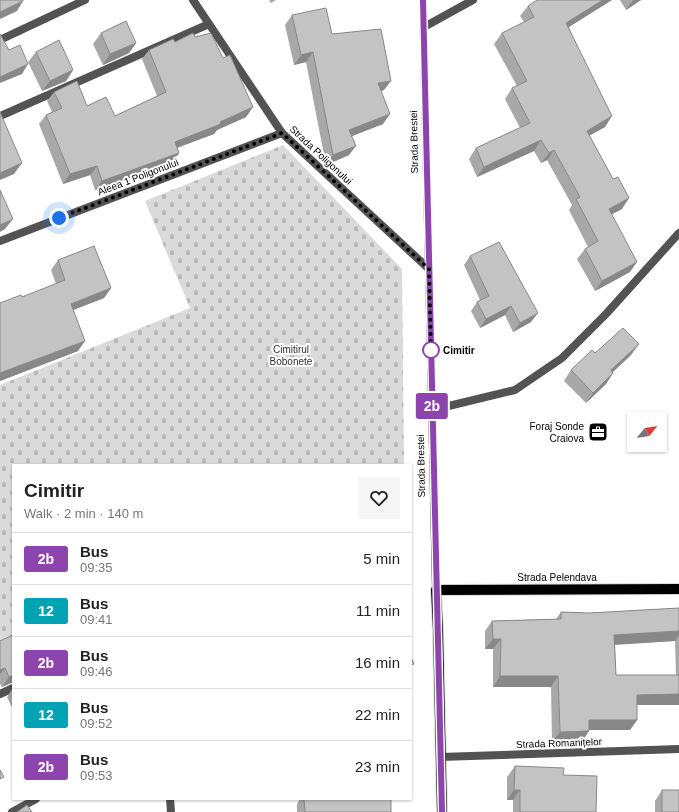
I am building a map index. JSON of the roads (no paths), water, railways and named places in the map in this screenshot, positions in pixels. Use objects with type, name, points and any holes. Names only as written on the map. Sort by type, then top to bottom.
[{"type":"main road","name":"Strada Brestei","points":[[423,0],[442,812]]},
{"type":"main road","name":"Strada Pelendava","points":[[436,590],[679,589]]},
{"type":"street","points":[[0,40],[85,0]]},
{"type":"street","name":"Strada Poligonului","points":[[193,0],[282,133],[429,269]]},
{"type":"street","points":[[424,27],[473,0]]},
{"type":"street","points":[[0,116],[209,24]]},
{"type":"street","name":"Aleea 1 Poligonului","points":[[0,241],[282,133]]},
{"type":"street","points":[[432,410],[515,390],[562,358],[606,314],[679,233]]},
{"type":"street","points":[[0,694],[12,688]]},
{"type":"street","name":"Strada Romanițelor","points":[[440,757],[679,749]]},
{"type":"street","points":[[12,812],[34,800]]},
{"type":"street","points":[[170,800],[171,812]]},
{"type":"place","name":"Cimitir","points":[[431,350]]},
{"type":"place","name":"Foraj Sonde Craiova","points":[[598,432]]},
{"type":"park label","name":"Cimitirul Bobonete","points":[[291,354]]}]
